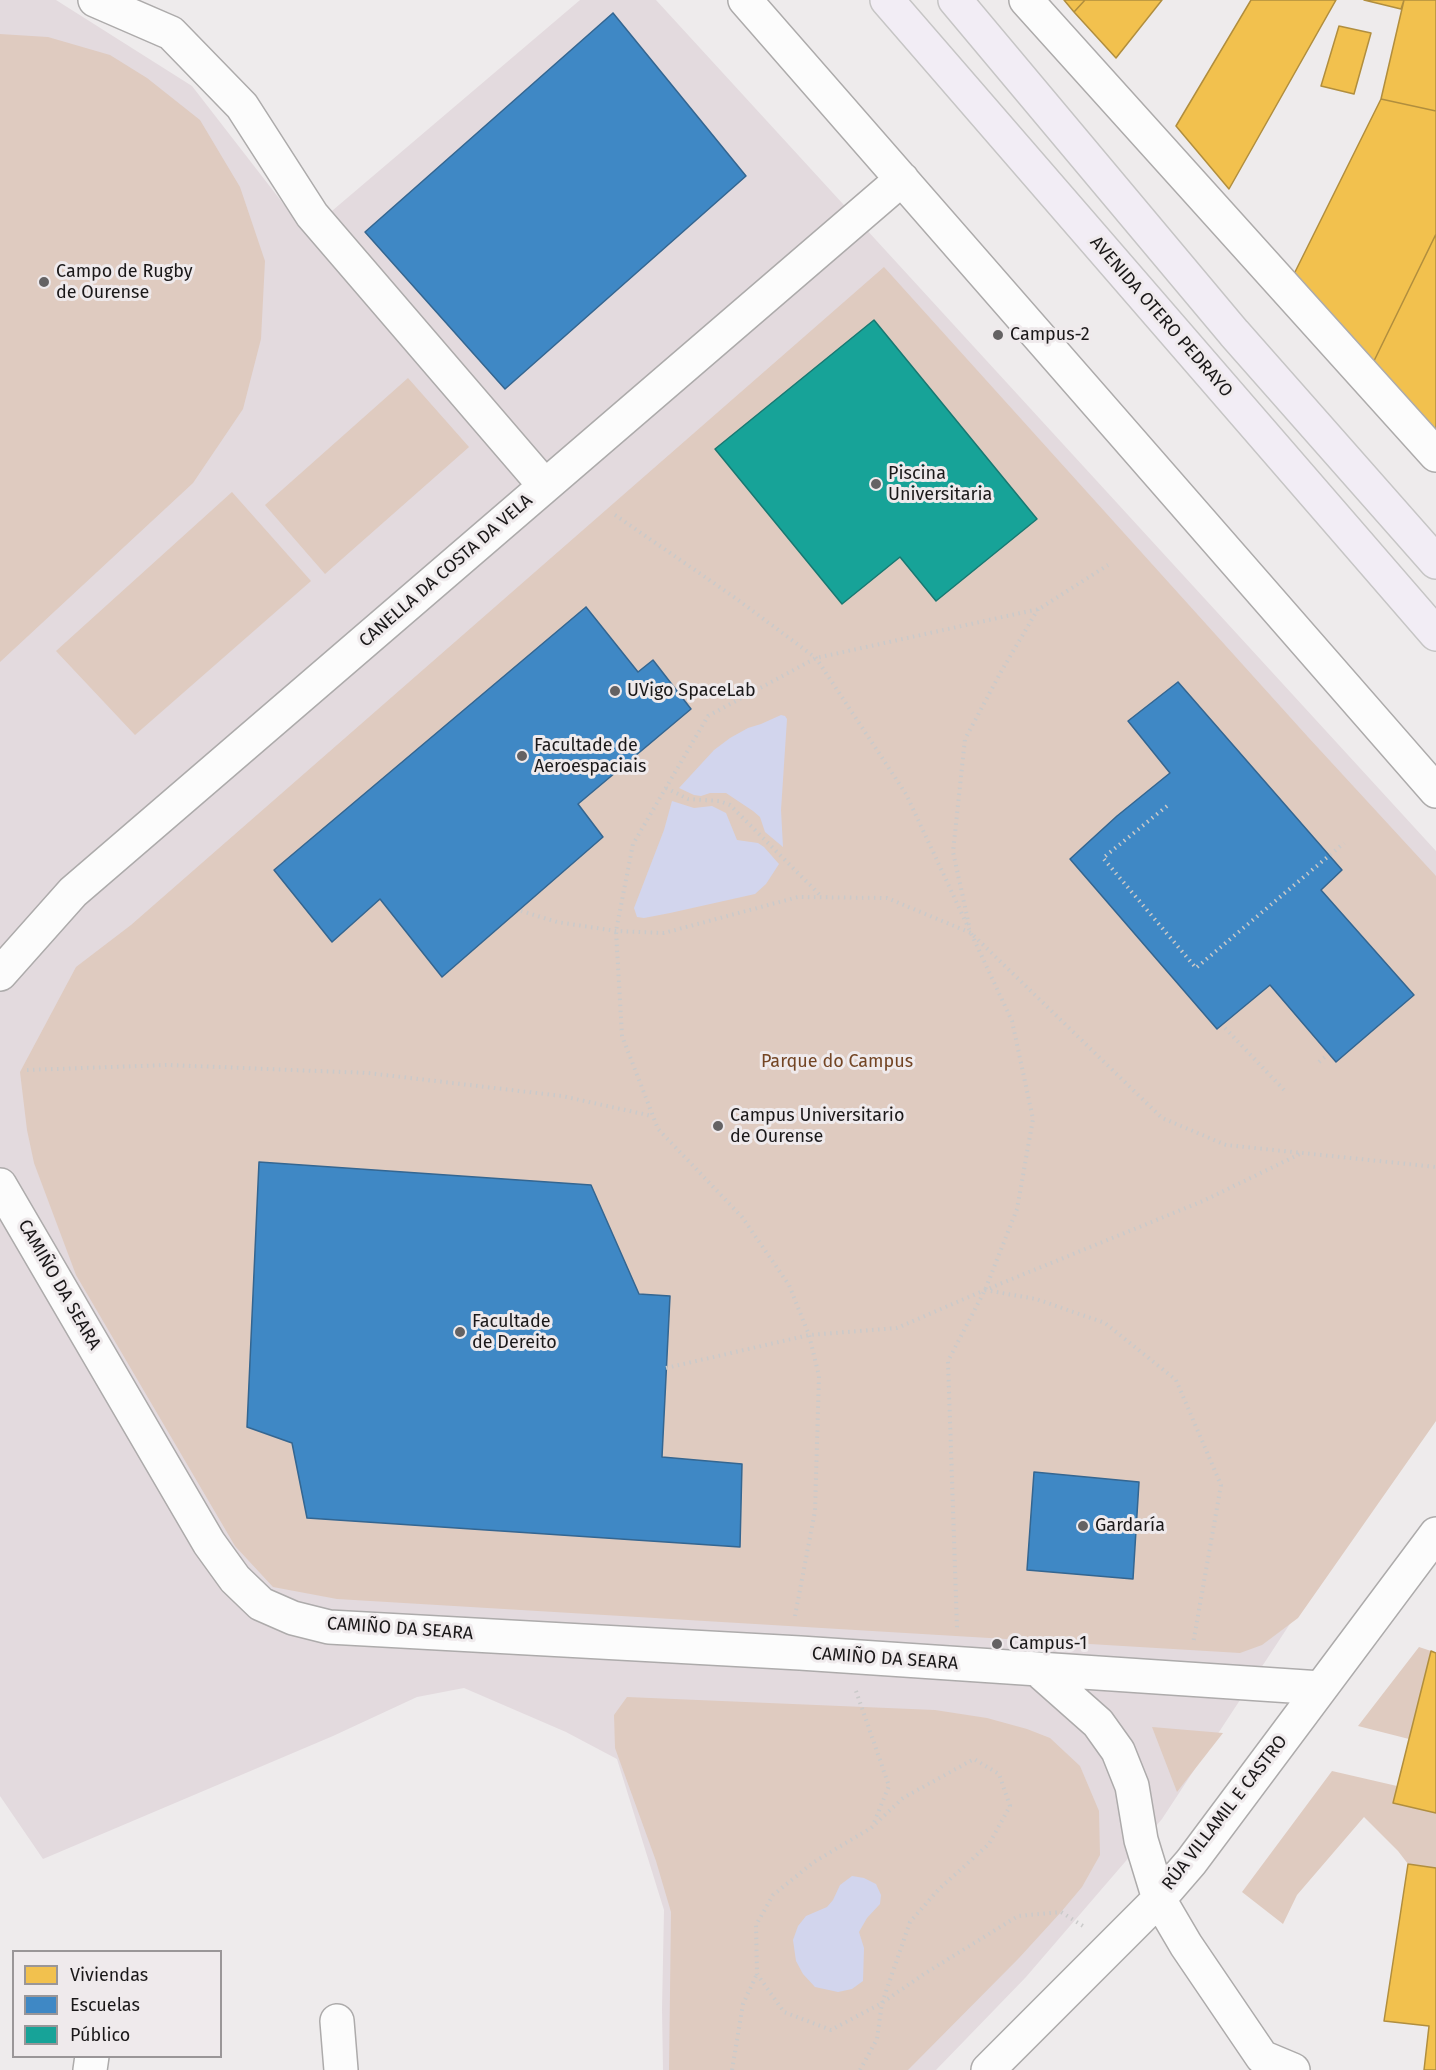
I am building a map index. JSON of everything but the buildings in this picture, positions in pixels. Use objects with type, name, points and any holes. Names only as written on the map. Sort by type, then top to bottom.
[{"type":"main road","name":"AVENIDA OTERO PEDRAYO","points":[[887,0],[1436,634]]},
{"type":"main road","points":[[955,0],[1234,333],[1436,562]]},
{"type":"street","points":[[95,0],[171,33],[242,106],[312,215],[545,486]]},
{"type":"street","points":[[745,0],[1436,791]]},
{"type":"street","points":[[1026,0],[1436,455]]},
{"type":"street","name":"CANELLA DA COSTA DA VELA","points":[[0,974],[73,892],[902,179]]},
{"type":"street","name":"CAMIÑO DA SEARA","points":[[0,1185],[209,1543],[236,1579],[261,1604],[293,1618],[329,1627],[788,1652],[1321,1688]]},
{"type":"street","name":"RÚA VILLAMIL E CASTRO","points":[[988,2070],[1159,1899],[1191,1862],[1436,1533]]},
{"type":"street","points":[[1037,1669],[1098,1723],[1118,1750],[1132,1786],[1142,1840],[1159,1899],[1186,1945],[1262,2057],[1293,2070]]},
{"type":"street","points":[[337,2021],[341,2070]]},
{"type":"path","points":[[615,515],[734,597],[816,658],[906,794],[1012,1021],[1033,1119],[1017,1209],[985,1290],[948,1361],[958,1664]]},
{"type":"path","points":[[788,1652],[815,1511],[819,1376],[809,1335],[789,1285],[742,1217],[658,1130],[622,1036],[616,930],[633,844],[708,716],[816,658],[1039,609],[1108,565]]},
{"type":"path","points":[[971,933],[953,852],[965,740],[1002,670],[1039,609]]},
{"type":"path","points":[[666,788],[688,800],[719,801],[730,805],[822,897]]},
{"type":"path","points":[[1167,806],[1102,858],[1196,968],[1344,843]]},
{"type":"path","points":[[521,911],[556,922],[616,930],[664,933],[798,897],[887,898],[971,933],[1161,1118],[1226,1145],[1436,1167]]},
{"type":"path","points":[[1225,1028],[1285,1091]]},
{"type":"path","points":[[1319,1062],[1325,1057]]},
{"type":"path","points":[[27,1070],[168,1065],[368,1072],[562,1096],[653,1116]]},
{"type":"path","points":[[666,1368],[809,1335],[897,1328],[1203,1201],[1303,1153]]},
{"type":"path","points":[[985,1290],[1036,1299],[1105,1323],[1176,1380],[1221,1485],[1187,1679]]},
{"type":"path","points":[[845,1656],[889,1786],[871,1828]]},
{"type":"path","points":[[732,2070],[743,2004],[757,1974],[756,1925],[773,1895],[814,1862],[871,1828],[903,1798],[974,1759],[999,1774],[1010,1806],[989,1844],[939,1889],[910,1922],[882,2003],[877,2039],[860,2070]]},
{"type":"path","points":[[757,1974],[784,2012],[831,2030],[882,2003],[1018,1916],[1061,1912],[1087,1928]]},
{"type":"shaded area","name":"Parque do Campus","points":[[0,0],[56,0],[192,86],[306,233],[580,0],[656,0],[1436,851],[1436,1401],[1162,1819],[1026,1977],[936,2070],[663,2070],[664,1910],[617,1759],[566,1732],[464,1688],[417,1697],[333,1736],[43,1859],[0,1796]]},
{"type":"green space","points":[[0,34],[48,37],[110,55],[147,78],[200,120],[240,187],[265,261],[261,339],[243,409],[193,483],[0,662]]},
{"type":"green space","name":"Parque do Campus","points":[[884,267],[1436,876],[1436,1421],[1298,1618],[1262,1645],[1240,1653],[337,1599],[273,1587],[235,1546],[76,1275],[34,1163],[27,1130],[20,1072],[76,967],[131,925]]},
{"type":"green space","points":[[408,378],[469,447],[325,574],[265,505]]},
{"type":"green space","points":[[232,492],[311,581],[135,735],[56,651]]},
{"type":"green space","points":[[1419,1647],[1431,1651],[1409,1739],[1358,1726]]},
{"type":"green space","points":[[627,1697],[935,1710],[987,1718],[1027,1729],[1050,1738],[1080,1766],[1099,1811],[1100,1855],[1082,1887],[1061,1912],[1019,1958],[908,2070],[669,2070],[671,1912],[656,1861],[615,1748],[614,1715]]},
{"type":"green space","points":[[1152,1727],[1223,1733],[1177,1792]]},
{"type":"green space","points":[[1332,1771],[1397,1786],[1393,1803],[1436,1813],[1436,1868],[1408,1864],[1364,1817],[1297,1895],[1283,1924],[1242,1892]]},
{"type":"water","points":[[781,715],[787,719],[781,810],[783,847],[765,832],[760,817],[726,793],[710,793],[701,796],[679,788],[714,750],[730,738]]},
{"type":"water","points":[[672,801],[694,808],[712,806],[726,813],[737,840],[758,843],[779,864],[766,884],[755,894],[670,913],[644,918],[637,917],[634,908],[664,830]]},
{"type":"water","points":[[852,1876],[864,1878],[876,1884],[881,1895],[880,1904],[867,1918],[859,1932],[864,1948],[863,1981],[852,1989],[838,1992],[815,1987],[803,1974],[796,1961],[793,1940],[798,1926],[806,1916],[827,1907],[840,1885]]},
{"type":"place","name":"Campo de Rugby de Ourense","points":[[44,282]]},
{"type":"place","name":"Campus-2","points":[[998,335]]},
{"type":"place","name":"Piscina Universitaria","points":[[876,484]]},
{"type":"place","name":"UVigo SpaceLab","points":[[615,691]]},
{"type":"place","name":"Facultade de Aeroespaciais","points":[[522,756]]},
{"type":"place","name":"Campus Universitario de Ourense","points":[[718,1126]]},
{"type":"place","name":"Facultade de Dereito","points":[[460,1332]]},
{"type":"place","name":"Gardaría","points":[[1083,1526]]},
{"type":"place","name":"Campus-1","points":[[997,1644]]}]
